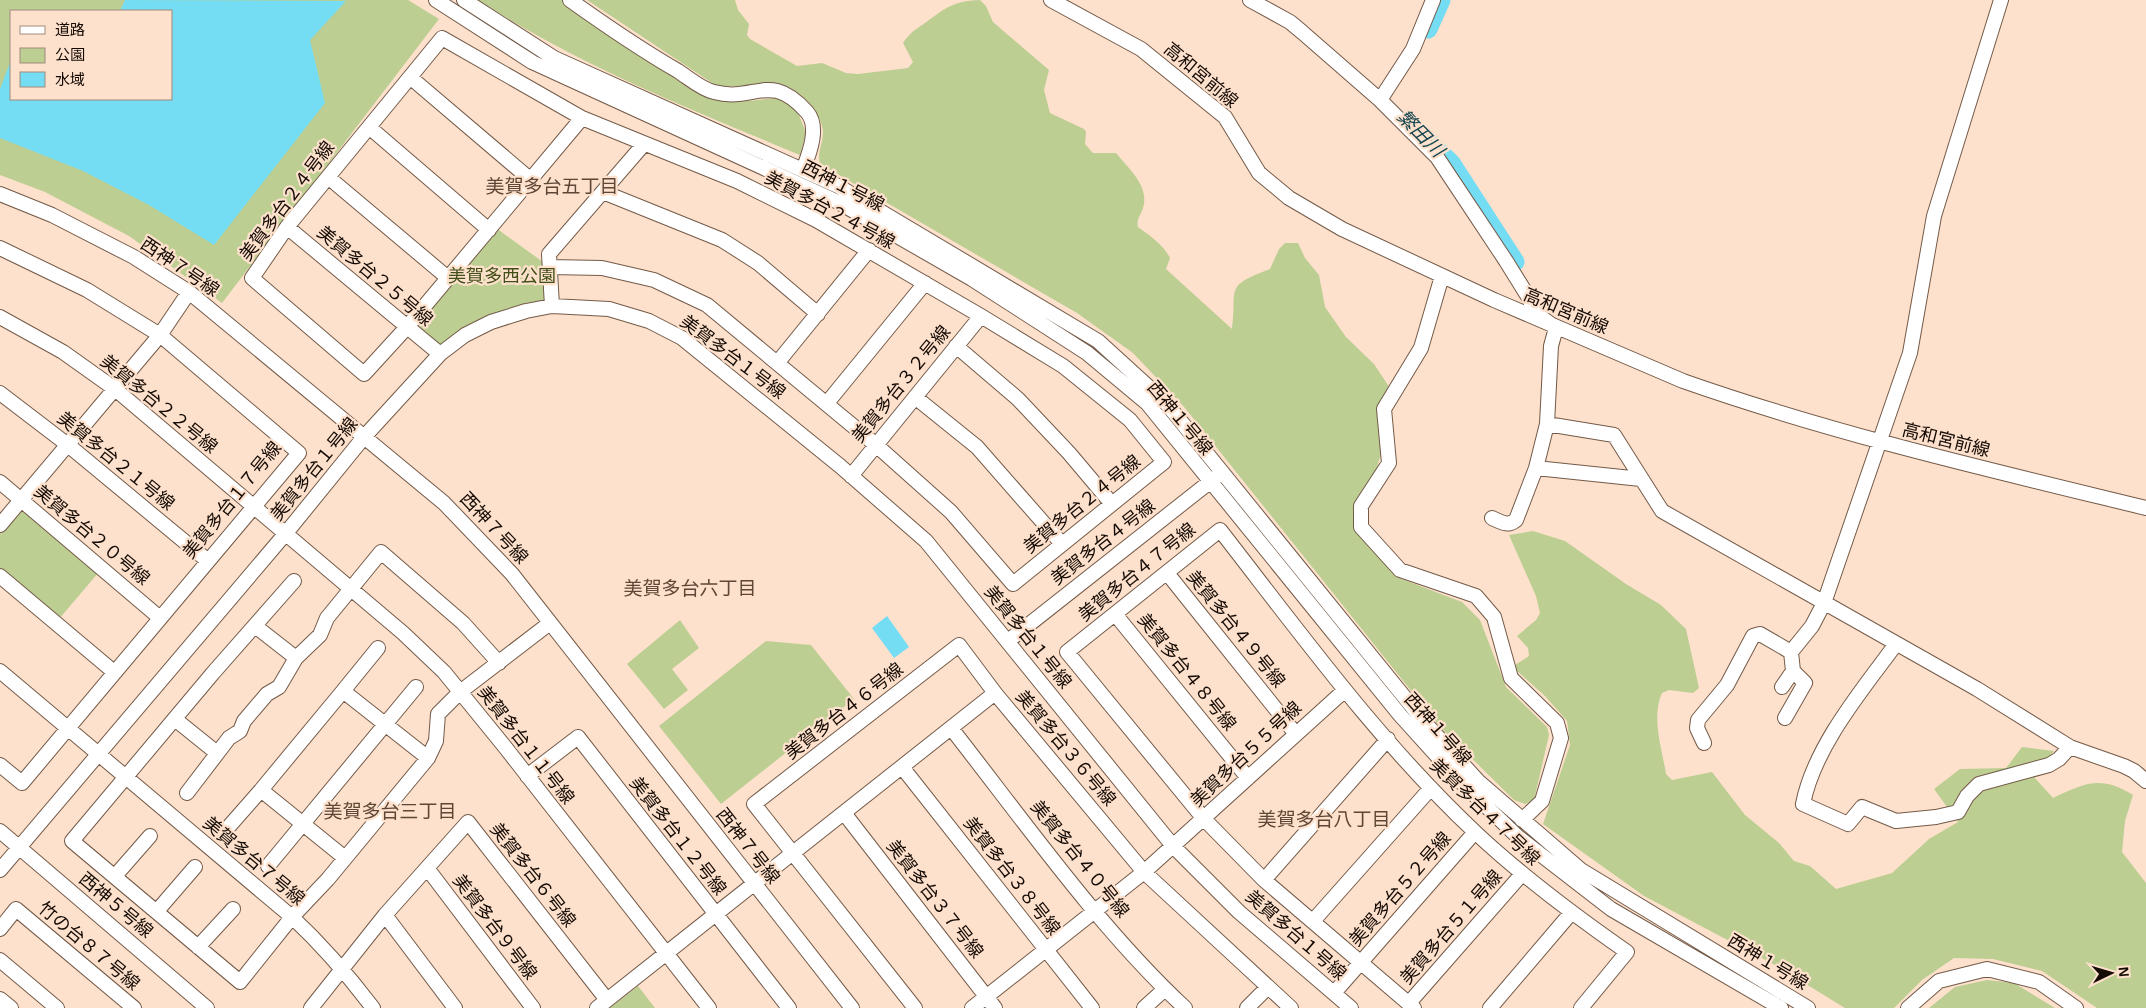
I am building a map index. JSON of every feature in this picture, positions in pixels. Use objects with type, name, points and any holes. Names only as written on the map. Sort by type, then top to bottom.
[{"type":"street","name":"西神１号線","points":[[436,0],[532,62],[838,202],[1034,317],[1088,353],[1147,403],[1209,482],[1400,715],[1457,778],[1518,837],[1612,909],[1781,1008]]},
{"type":"street","name":"西神１号線","points":[[464,0],[554,58],[838,186],[1098,342],[1166,403],[1427,726],[1478,781],[1581,870],[1808,1008]]},
{"type":"street","points":[[570,0],[627,41],[712,92],[738,96],[764,88],[787,94],[809,114],[814,139],[803,170]]},
{"type":"street","name":"高和宮前線","points":[[1051,0],[1141,49],[1225,117],[1259,173],[1289,198],[1342,229],[1442,276],[1556,328],[1682,381],[1880,443],[2146,508]]},
{"type":"street","points":[[1250,0],[1290,22],[1380,100],[1437,157],[1515,276],[1534,312],[1556,328],[1551,346],[1546,424],[1536,468],[1516,520],[1512,524],[1507,524],[1492,518]]},
{"type":"street","points":[[1380,100],[1413,49],[1433,0]]},
{"type":"street","points":[[1785,718],[1805,683],[1793,671],[1791,652],[1812,626],[1824,603],[1910,353],[1934,216],[2001,0]]},
{"type":"street","name":"美賀多台２４号線","points":[[550,267],[602,268],[654,280],[707,305],[827,403],[952,512],[1013,584],[1164,462],[1130,420],[1063,366],[869,250],[816,220],[737,181],[582,118],[442,38],[287,227],[252,278],[364,374],[407,327],[582,118]]},
{"type":"street","points":[[410,77],[530,180]]},
{"type":"street","points":[[369,127],[488,230]]},
{"type":"street","points":[[552,306],[550,254],[644,144]]},
{"type":"street","points":[[328,177],[448,278]]},
{"type":"street","points":[[603,192],[722,240],[758,263],[818,314]]},
{"type":"street","name":"西神７号線","points":[[0,194],[52,215],[126,253],[190,292],[444,503],[512,574],[852,1008]]},
{"type":"street","name":"美賀多台２５号線","points":[[287,227],[440,354]]},
{"type":"street","name":"美賀多台１７号線","points":[[0,248],[87,290],[160,335],[300,453],[22,783],[0,765]]},
{"type":"street","points":[[778,362],[869,250]]},
{"type":"street","points":[[1442,276],[1421,348],[1384,409],[1389,463],[1361,506],[1361,527],[1400,570],[1476,596],[1494,617],[1511,678],[1557,723],[1561,738],[1542,802],[1522,820]]},
{"type":"street","points":[[827,403],[925,283]]},
{"type":"street","points":[[0,525],[160,335],[190,292]]},
{"type":"street","name":"美賀多台１号線","points":[[0,870],[286,533],[364,437],[440,354],[465,335],[491,322],[552,306],[609,310],[648,321],[682,338],[851,476],[926,541],[1173,846],[1239,912],[1352,1008]]},
{"type":"street","name":"美賀多台３２号線","points":[[851,476],[981,316]]},
{"type":"street","name":"美賀多台２２号線","points":[[0,317],[63,352],[115,389],[286,533]]},
{"type":"street","points":[[956,346],[1018,399],[1069,452],[1112,504]]},
{"type":"street","name":"美賀多台２１号線","points":[[0,393],[68,445],[208,561]]},
{"type":"street","points":[[915,396],[977,447],[1062,544]]},
{"type":"street","points":[[1546,424],[1614,435],[1662,511],[1977,689],[2070,747],[2134,770],[2146,780]]},
{"type":"street","points":[[1536,468],[1641,479]]},
{"type":"street","name":"美賀多台４号線","points":[[1008,641],[1222,472]]},
{"type":"street","name":"美賀多台２０号線","points":[[0,482],[160,618]]},
{"type":"street","name":"美賀多台４７号線","points":[[1412,1006],[1264,880],[1204,819],[1067,652],[1220,530],[1345,690],[1431,788],[1475,832],[1522,874],[1571,914],[1627,952],[1581,1008]]},
{"type":"street","name":"美賀多台１１号線","points":[[286,533],[404,633],[444,672],[709,1008]]},
{"type":"street","points":[[187,794],[217,753],[230,738],[240,731],[244,721],[267,694],[279,687],[296,658],[320,635],[327,618],[381,552],[463,623],[499,662]]},
{"type":"street","name":"美賀多台４９号線","points":[[1167,572],[1295,733]]},
{"type":"street","points":[[0,576],[114,672]]},
{"type":"street","points":[[294,581],[213,673],[176,720],[72,841],[240,982],[292,917],[345,858],[428,758],[436,741],[438,714],[460,692],[550,623]]},
{"type":"street","name":"美賀多台４８号線","points":[[1115,614],[1248,778]]},
{"type":"street","points":[[255,626],[296,658]]},
{"type":"street","points":[[1704,743],[1698,728],[1698,720],[1731,680],[1753,636],[1760,634],[1791,652]]},
{"type":"street","points":[[1896,644],[1845,713],[1818,757],[1806,789],[1803,804],[1848,824],[1862,807],[1896,821],[1936,818],[1958,812],[1967,796],[1979,784],[2049,765],[2059,760],[2070,747]]},
{"type":"street","name":"美賀多台４６号線","points":[[793,854],[754,804],[959,645],[996,693]]},
{"type":"street","points":[[225,831],[378,648]]},
{"type":"street","name":"美賀多台７号線","points":[[0,671],[292,917],[343,968],[373,1008]]},
{"type":"street","points":[[1782,687],[1793,671]]},
{"type":"street","points":[[268,866],[416,687]]},
{"type":"street","points":[[343,690],[428,758]]},
{"type":"street","name":"美賀多台５５号線","points":[[972,1008],[1144,872],[1204,819],[1295,733],[1345,690]]},
{"type":"street","name":"美賀多台３６号線","points":[[602,1004],[996,693],[1144,872],[1267,988],[1291,1008]]},
{"type":"street","points":[[176,720],[217,753]]},
{"type":"street","name":"美賀多台４０号線","points":[[951,728],[1096,911],[1164,988],[1185,1008]]},
{"type":"street","name":"美賀多台１２号線","points":[[527,776],[578,737],[789,1008]]},
{"type":"street","points":[[1264,880],[1388,739]]},
{"type":"street","name":"美賀多台３８号線","points":[[902,767],[1092,1008]]},
{"type":"street","points":[[1313,921],[1431,788]]},
{"type":"street","points":[[261,790],[345,858]]},
{"type":"street","name":"美賀多台３７号線","points":[[844,813],[995,1008]]},
{"type":"street","name":"美賀多台６号線","points":[[311,1008],[385,915],[468,822],[602,1004]]},
{"type":"street","name":"西神５号線","points":[[0,831],[207,1008]]},
{"type":"street","name":"美賀多台５２号線","points":[[1334,994],[1475,832]]},
{"type":"street","points":[[116,876],[150,836]]},
{"type":"street","points":[[793,854],[915,1008]]},
{"type":"street","points":[[157,911],[195,867]]},
{"type":"street","name":"美賀多台９号線","points":[[427,868],[533,1008]]},
{"type":"street","name":"美賀多台５１号線","points":[[1412,1006],[1522,874]]},
{"type":"street","name":"竹の台８７号線","points":[[0,928],[16,909],[134,1008]]},
{"type":"street","points":[[198,947],[233,909]]},
{"type":"street","points":[[1490,1008],[1571,914]]},
{"type":"street","points":[[385,915],[455,1008]]},
{"type":"street","points":[[0,960],[57,1008]]},
{"type":"street","points":[[1908,1008],[1939,981],[1987,969],[2039,982],[2076,1008]]},
{"type":"street","points":[[1144,1008],[1164,988]]},
{"type":"street","points":[[1247,1008],[1267,988]]},
{"type":"street","points":[[0,999],[11,1008]]},
{"type":"green space","points":[[0,0],[408,0],[439,19],[222,303],[129,236],[45,192],[0,175]]},
{"type":"green space","points":[[478,0],[564,0],[720,99],[749,101],[776,98],[783,100],[797,110],[806,133],[800,155],[635,85],[555,45]]},
{"type":"green space","points":[[587,0],[735,0],[738,10],[749,24],[747,35],[750,39],[797,66],[822,63],[846,73],[858,74],[908,68],[913,62],[903,43],[912,32],[953,5],[980,0],[986,6],[993,22],[1049,70],[1044,90],[1050,113],[1084,129],[1086,132],[1085,144],[1093,153],[1116,153],[1132,171],[1141,185],[1144,200],[1138,219],[1138,227],[1156,241],[1167,253],[1170,258],[1166,269],[1232,329],[1234,297],[1238,285],[1270,269],[1279,249],[1285,243],[1298,243],[1305,258],[1319,275],[1325,307],[1346,337],[1374,364],[1389,389],[1378,409],[1381,454],[1376,470],[1354,508],[1357,533],[1399,578],[1462,602],[1480,620],[1506,687],[1547,727],[1549,735],[1534,800],[1525,804],[1514,800],[1440,727],[1185,408],[1133,353],[1077,313],[820,164],[819,154],[823,136],[822,126],[812,106],[801,95],[787,87],[773,84],[715,85]]},
{"type":"green space","name":"美賀多西公園","points":[[496,228],[543,262],[546,300],[487,318],[439,347],[417,328],[417,323]]},
{"type":"green space","points":[[25,511],[99,572],[59,619],[0,570],[0,533],[17,512]]},
{"type":"green space","points":[[1533,531],[1565,541],[1626,584],[1661,605],[1686,629],[1699,688],[1693,693],[1669,690],[1662,693],[1657,712],[1657,723],[1666,774],[1672,780],[1712,772],[1745,815],[1779,843],[1794,861],[1810,866],[1836,889],[1892,873],[1929,839],[1958,822],[1934,789],[1960,769],[2006,768],[2022,747],[2054,751],[2034,777],[2053,798],[2074,788],[2093,783],[2112,785],[2133,795],[2125,821],[2122,852],[2146,883],[2146,1008],[2097,1008],[2042,971],[1993,959],[1954,958],[1922,980],[1894,1008],[1845,1008],[1773,964],[1644,896],[1543,824],[1570,745],[1567,721],[1545,696],[1517,671],[1515,665],[1529,656],[1528,648],[1517,636],[1536,620],[1540,613],[1536,596],[1509,535]]},
{"type":"green space","points":[[680,620],[699,648],[672,669],[688,690],[664,709],[627,664]]},
{"type":"green space","points":[[766,641],[811,645],[854,699],[721,804],[659,726]]},
{"type":"green space","points":[[1987,980],[2014,983],[2055,1008],[1929,1008],[1955,987]]},
{"type":"green space","points":[[638,986],[655,1008],[610,1008]]},
{"type":"water","points":[[125,0],[346,1],[310,40],[325,103],[214,245],[149,205],[83,171],[0,138],[0,89],[10,63],[10,100],[172,100],[172,10],[120,10]]},
{"type":"water","points":[[887,616],[909,647],[894,658],[872,628]]},
{"type":"waterway","name":"繁田川","points":[[1428,29],[1441,0]]},
{"type":"waterway","name":"繁田川","points":[[1429,142],[1451,163],[1515,262]]},
{"type":"district","name":"美賀多台五丁目","points":[[552,186]]},
{"type":"district","name":"美賀多台六丁目","points":[[690,588]]},
{"type":"district","name":"美賀多台三丁目","points":[[390,811]]},
{"type":"district","name":"美賀多台八丁目","points":[[1324,819]]}]
